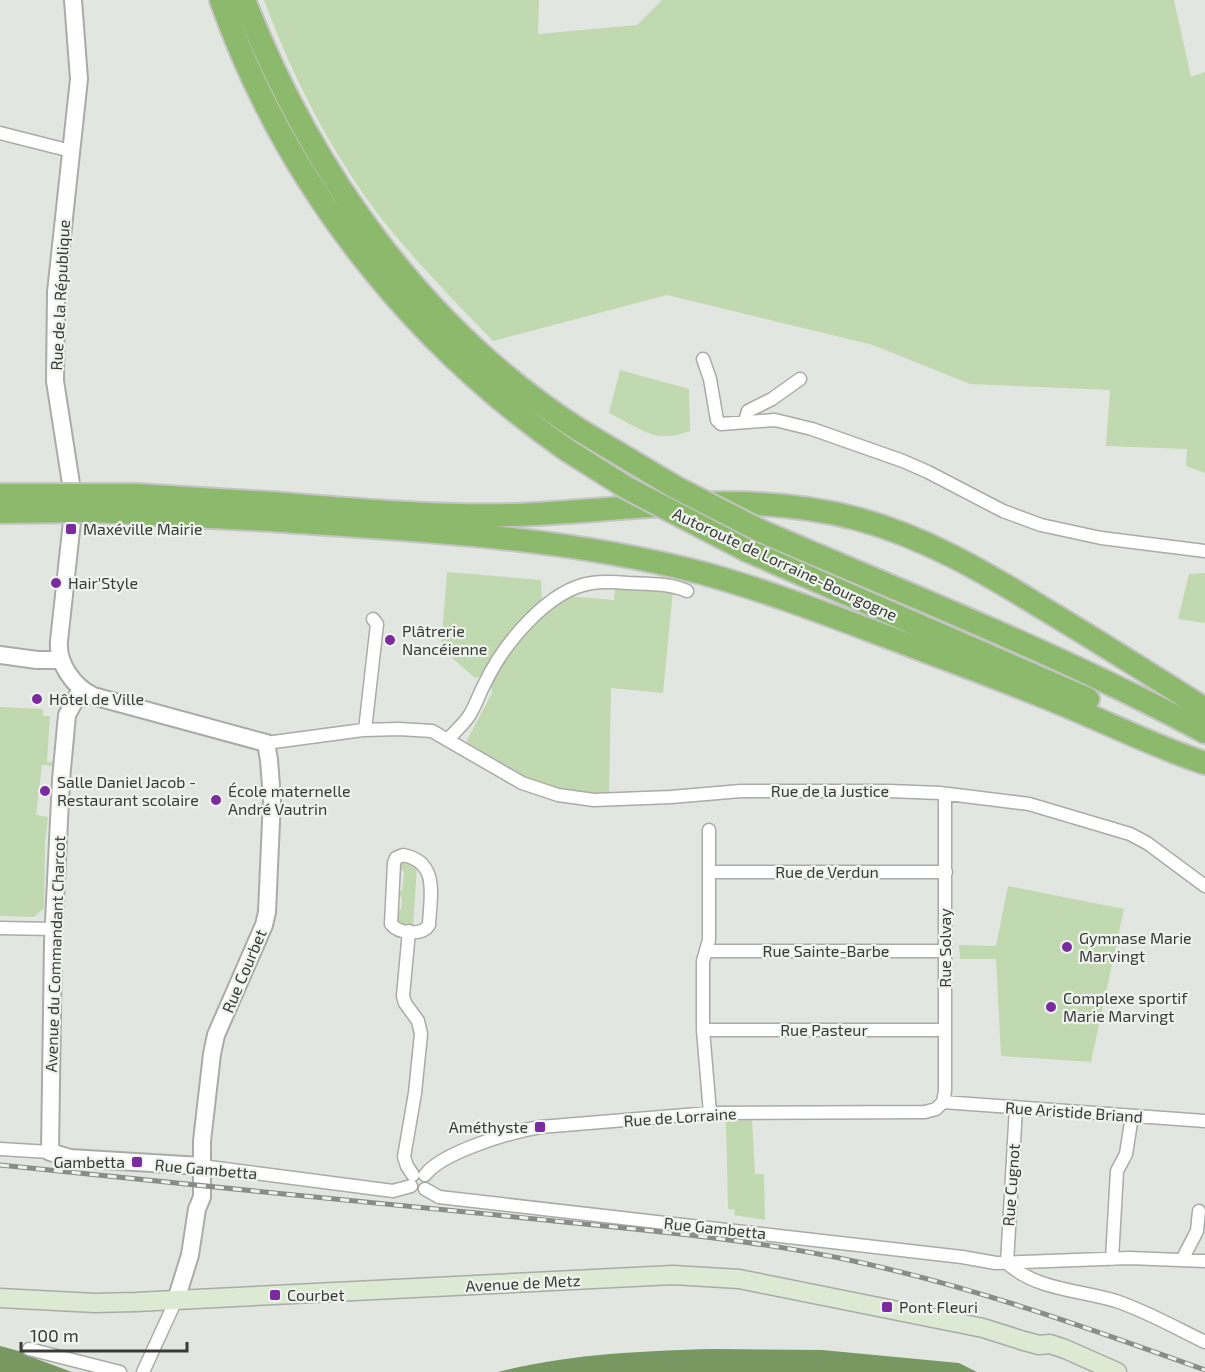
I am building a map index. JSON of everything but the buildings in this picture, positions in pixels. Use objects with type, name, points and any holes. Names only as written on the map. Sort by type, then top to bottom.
[{"type":"highway","name":"Autoroute de Lorraine-Bourgogne","points":[[221,0],[238,47],[268,111],[307,179],[351,243],[411,314],[471,375],[538,430],[627,488],[746,550],[1038,676],[1159,733],[1205,761]]},
{"type":"highway","name":"Autoroute de Lorraine-Bourgogne","points":[[244,0],[268,59],[307,136],[339,187],[390,258],[442,316],[480,353],[549,410],[675,488],[761,531],[1077,668],[1205,732]]},
{"type":"highway","points":[[0,495],[136,495],[407,530],[557,545],[620,555],[703,574],[813,609],[1069,707],[1167,751],[1205,761]]},
{"type":"highway","points":[[0,512],[514,515],[663,504],[750,502],[793,506],[892,530],[936,548],[978,569],[1205,709]]},
{"type":"main road","name":"Avenue de Metz","points":[[0,1298],[95,1303],[696,1275],[739,1279],[983,1328],[1040,1345],[1050,1344],[1117,1372]]},
{"type":"main road","name":"Avenue de Metz","points":[[1040,1345],[1048,1354],[1091,1372]]},
{"type":"street","name":"Rue de la République","points":[[60,660],[58,641],[74,503],[55,381],[55,322],[58,271],[79,71],[73,0]]},
{"type":"street","points":[[0,133],[71,151]]},
{"type":"street","points":[[703,359],[710,379],[717,420],[721,424],[775,420],[812,429],[872,449],[927,472],[1003,511],[1041,525],[1101,538],[1205,551]]},
{"type":"street","points":[[745,421],[748,411],[772,399],[800,379]]},
{"type":"street","points":[[447,740],[470,715],[485,682],[517,635],[537,612],[558,595],[590,583],[603,582],[656,585],[687,591]]},
{"type":"street","points":[[365,730],[377,624],[373,619]]},
{"type":"street","points":[[0,656],[60,660],[81,688],[98,698],[266,743]]},
{"type":"street","name":"Avenue du Commandant Charcot","points":[[50,1152],[54,929],[61,780],[67,715],[81,688]]},
{"type":"street","name":"Rue de la Justice","points":[[266,743],[365,730],[432,731],[522,783],[549,793],[575,798],[613,800],[741,791],[889,791],[1029,804],[1117,829],[1147,843],[1205,886]]},
{"type":"street","name":"Rue Courbet","points":[[176,1300],[190,1255],[197,1209],[202,1197],[201,1166],[212,1054],[216,1035],[264,925],[267,912],[272,799],[266,743]]},
{"type":"street","name":"Rue Solvay","points":[[943,1102],[945,1091],[945,795]]},
{"type":"street","points":[[709,830],[710,940],[703,961],[703,1030],[710,1113]]},
{"type":"street","points":[[403,855],[425,867],[431,877],[429,925],[422,932],[409,932],[393,928],[390,921],[394,863],[396,858],[403,855]]},
{"type":"street","name":"Rue de Verdun","points":[[709,872],[946,872]]},
{"type":"street","points":[[0,928],[54,929]]},
{"type":"street","points":[[409,932],[403,996],[405,1003],[418,1021],[421,1034],[415,1093],[404,1157],[407,1166],[417,1179]]},
{"type":"street","name":"Rue Sainte-Barbe","points":[[708,951],[945,951]]},
{"type":"street","name":"Rue Pasteur","points":[[703,1030],[945,1030]]},
{"type":"street","name":"Rue de Lorraine","points":[[417,1179],[444,1159],[524,1130],[710,1113],[925,1112],[936,1109],[943,1102]]},
{"type":"street","name":"Rue Aristide Briand","points":[[943,1102],[1205,1121]]},
{"type":"street","name":"Rue Cugnot","points":[[1006,1263],[1016,1107]]},
{"type":"street","points":[[1112,1259],[1117,1171],[1126,1154],[1132,1116]]},
{"type":"street","name":"Rue Gambetta","points":[[0,1149],[50,1152],[70,1158],[201,1166],[393,1191],[417,1179],[417,1191],[425,1189],[439,1197],[727,1229],[996,1263],[1112,1259],[1205,1261]]},
{"type":"street","points":[[1182,1260],[1197,1231],[1199,1211]]},
{"type":"street","points":[[1006,1263],[1028,1277],[1065,1290],[1118,1302],[1205,1342]]},
{"type":"street","points":[[144,1372],[176,1300]]},
{"type":"street","points":[[29,1349],[120,1372]]},
{"type":"shaded area","points":[[264,0],[539,0],[538,34],[637,25],[662,0],[1174,0],[1191,77],[1205,72],[1205,473],[1186,466],[1187,449],[1106,446],[1110,390],[970,384],[873,345],[667,295],[493,341],[406,248],[373,208],[354,180],[319,122],[289,62]]},
{"type":"shaded area","points":[[620,370],[689,389],[690,431],[667,436],[648,433],[609,413]]},
{"type":"shaded area","points":[[447,572],[541,580],[542,601],[517,627],[483,676],[475,678],[441,648]]},
{"type":"shaded area","points":[[1205,573],[1205,623],[1178,619],[1189,574]]},
{"type":"shaded area","points":[[615,588],[673,590],[663,693],[611,688],[609,795],[568,792],[516,776],[469,747],[467,740],[492,693],[490,683],[520,638],[525,637],[532,624],[568,596],[614,600]]},
{"type":"shaded area","points":[[0,707],[43,709],[43,716],[50,716],[47,762],[55,762],[54,766],[42,765],[36,815],[48,817],[45,842],[44,908],[34,917],[0,916]]},
{"type":"shaded area","points":[[400,859],[417,866],[413,928],[397,927],[395,904],[401,910],[402,898],[396,892],[397,886],[402,892],[404,872],[399,868]]},
{"type":"shaded area","name":"Complexe sportif Marie Marvingt","points":[[1008,886],[1124,909],[1091,1062],[1001,1056],[996,959],[960,959],[959,945],[996,946]]},
{"type":"shaded area","points":[[752,1120],[755,1174],[764,1174],[765,1220],[734,1215],[735,1210],[728,1209],[726,1121]]},
{"type":"shaded area","points":[[0,1346],[26,1353],[26,1355],[72,1372],[0,1372]]},
{"type":"shaded area","points":[[713,1349],[822,1350],[959,1363],[977,1372],[498,1372],[578,1357]]},
{"type":"railway","points":[[0,1165],[678,1234],[813,1253],[902,1272],[990,1297],[1205,1370]]},
{"type":"place","name":"Maxéville Mairie","points":[[71,529]]},
{"type":"place","name":"Hair'Style","points":[[56,583]]},
{"type":"place","name":"Plâtrerie Nancéienne","points":[[390,640]]},
{"type":"place","name":"Hôtel de Ville","points":[[37,699]]},
{"type":"place","name":"Salle Daniel Jacob - Restaurant scolaire","points":[[45,791]]},
{"type":"place","name":"École maternelle André Vautrin","points":[[216,800]]},
{"type":"place","name":"Gymnase Marie Marvingt","points":[[1067,947]]},
{"type":"place","name":"Complexe sportif Marie Marvingt","points":[[1051,1007]]},
{"type":"place","name":"Améthyste","points":[[540,1127]]},
{"type":"place","name":"Gambetta","points":[[137,1162]]},
{"type":"place","name":"Courbet","points":[[275,1295]]},
{"type":"place","name":"Pont Fleuri","points":[[887,1307]]}]
